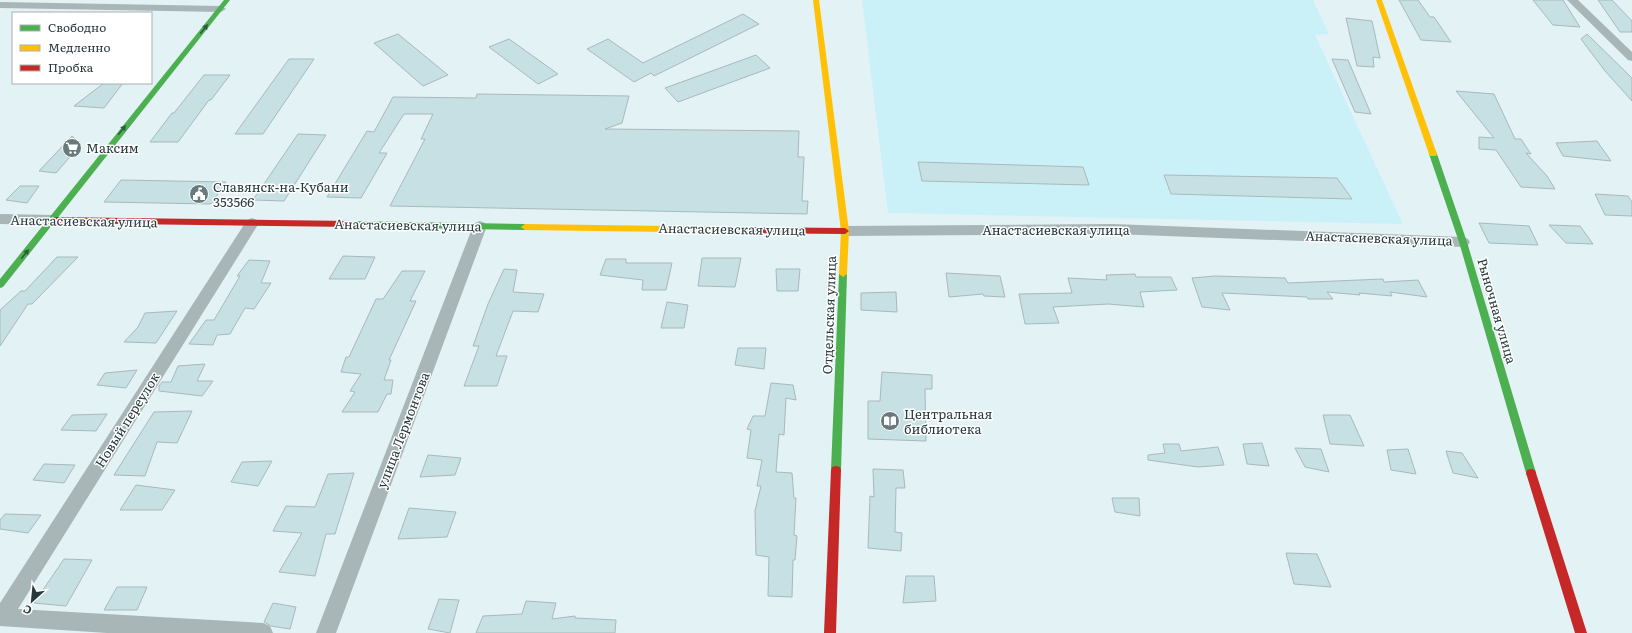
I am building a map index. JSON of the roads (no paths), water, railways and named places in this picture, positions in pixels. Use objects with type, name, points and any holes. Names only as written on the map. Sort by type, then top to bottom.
[{"type":"street","points":[[0,285],[227,0]]},
{"type":"street","name":"Отдельская улица","points":[[816,0],[845,231],[830,633]]},
{"type":"street","name":"Рыночная улица","points":[[1379,0],[1463,242],[1542,512],[1581,633]]},
{"type":"street","points":[[1572,0],[1632,58]]},
{"type":"street","points":[[0,6],[220,9]]},
{"type":"street","name":"Анастасиевская улица","points":[[0,219],[845,231],[1127,230],[1463,242]]},
{"type":"street","name":"Новый переулок","points":[[1,617],[252,223]]},
{"type":"street","name":"улица Лермонтова","points":[[326,633],[480,226]]},
{"type":"street","points":[[1,617],[263,633]]},
{"type":"place","name":"Максим","points":[[72,148]]},
{"type":"place","name":"Славянск-на-Кубани 353566","points":[[199,194]]},
{"type":"place","name":"Центральная библиотека","points":[[890,421]]}]
